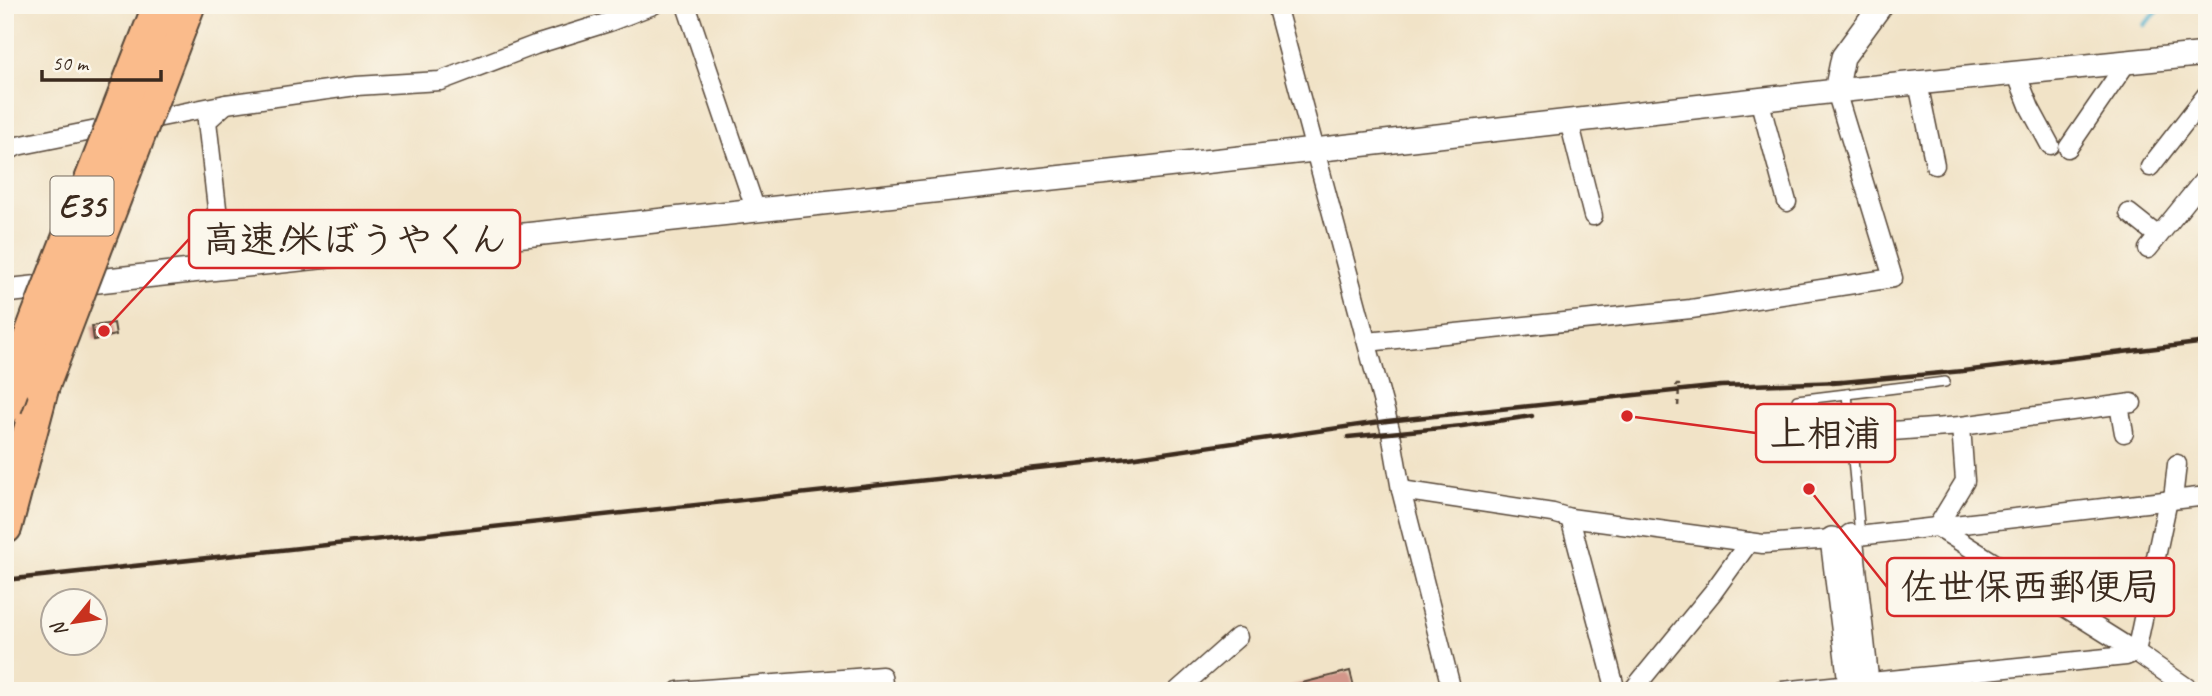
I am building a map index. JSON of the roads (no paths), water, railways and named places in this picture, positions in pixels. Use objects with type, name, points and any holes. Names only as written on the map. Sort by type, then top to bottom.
[{"type":"highway","name":"E35","points":[[5,407],[37,317],[160,5]]},
{"type":"highway","name":"E35","points":[[5,486],[188,5]]},
{"type":"highway","points":[[5,379],[37,317]]},
{"type":"highway","points":[[5,527],[42,387]]},
{"type":"street","points":[[5,153],[17,146],[226,104],[356,86],[440,81],[653,5]]},
{"type":"street","points":[[686,5],[756,211]]},
{"type":"street","points":[[1276,5],[1391,433],[1401,490],[1452,691]]},
{"type":"street","points":[[1367,342],[1691,309],[1893,278],[1836,91],[1843,57],[1881,5]]},
{"type":"street","points":[[5,291],[1836,91],[2207,54]]},
{"type":"street","points":[[2016,73],[2031,108],[2059,147],[2127,62]]},
{"type":"street","points":[[1918,83],[1935,165]]},
{"type":"street","points":[[2150,167],[2207,94]]},
{"type":"street","points":[[1759,100],[1787,202]]},
{"type":"street","points":[[224,269],[207,121],[226,104]]},
{"type":"street","points":[[1569,121],[1593,216]]},
{"type":"street","points":[[2129,213],[2153,243],[2207,176]]},
{"type":"street","points":[[1892,431],[1961,426],[2126,404],[2124,433]]},
{"type":"street","points":[[1937,527],[1965,481],[1961,426]]},
{"type":"street","points":[[2136,652],[2177,464]]},
{"type":"street","points":[[1401,490],[1541,511],[1570,518],[1762,544],[2207,496]]},
{"type":"street","points":[[1570,518],[1616,691]]},
{"type":"street","points":[[1937,527],[2136,652],[2192,691]]},
{"type":"street","points":[[1848,536],[1859,687]]},
{"type":"street","points":[[1632,691],[1713,592],[1749,542]]},
{"type":"street","points":[[1177,691],[1238,637]]},
{"type":"street","points":[[1782,691],[1859,687],[2126,656],[2136,652]]},
{"type":"street","points":[[678,691],[804,686],[882,676],[884,691]]},
{"type":"lane","points":[[1797,400],[1945,382]]},
{"type":"lane","points":[[1847,394],[1848,536]]},
{"type":"waterway","points":[[2144,25],[2164,5]]},
{"type":"railway","points":[[1832,383],[1963,371],[2207,342]]},
{"type":"railway","points":[[5,580],[1129,458],[1387,421],[1721,386],[1842,382]]},
{"type":"railway","points":[[1348,437],[1532,416]]},
{"type":"place","name":"高速!米ぼうやくん","points":[[104,331]]},
{"type":"place","name":"上相浦","points":[[1627,416]]},
{"type":"place","name":"佐世保西郵便局","points":[[1809,489]]}]
